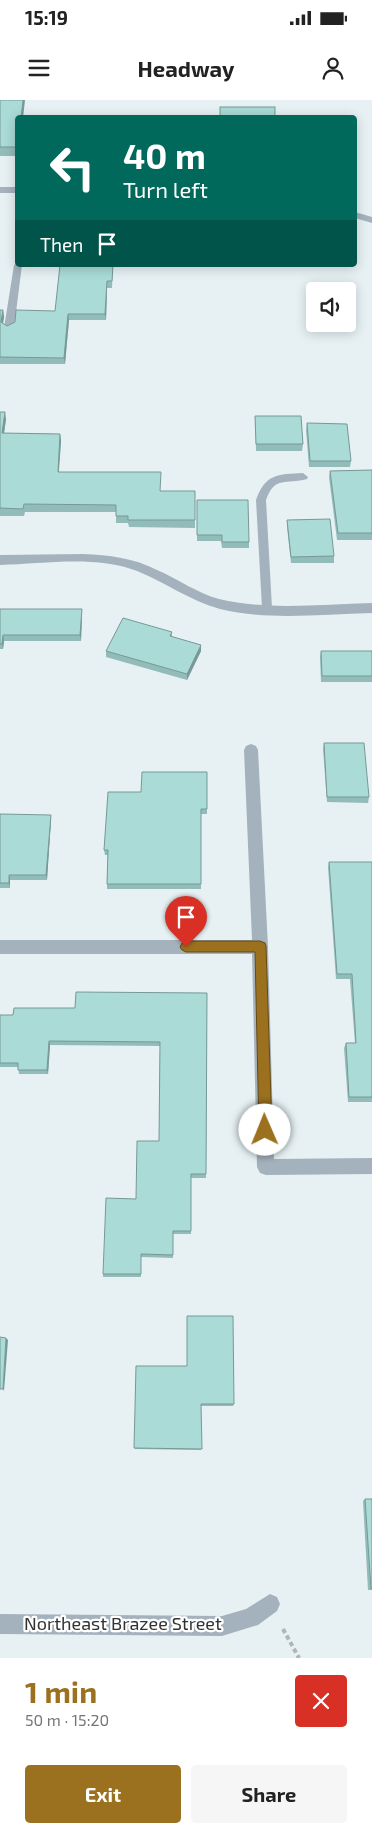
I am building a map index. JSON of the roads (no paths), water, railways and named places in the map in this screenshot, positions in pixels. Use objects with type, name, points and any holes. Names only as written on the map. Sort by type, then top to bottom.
[{"type":"street","points":[[0,190],[15,190]]},
{"type":"street","points":[[357,216],[372,220]]},
{"type":"street","points":[[0,560],[97,560],[128,563],[155,573],[219,604],[267,608],[372,608]]},
{"type":"street","points":[[251,750],[260,946],[266,1167],[372,1166]]},
{"type":"street","points":[[0,947],[260,946]]},
{"type":"street","name":"Northeast Brazee Street","points":[[0,1624],[222,1626],[251,1618],[270,1604]]},
{"type":"lane","points":[[9,328],[18,267]]},
{"type":"lane","points":[[267,608],[261,500],[264,488],[275,479],[303,477]]}]
